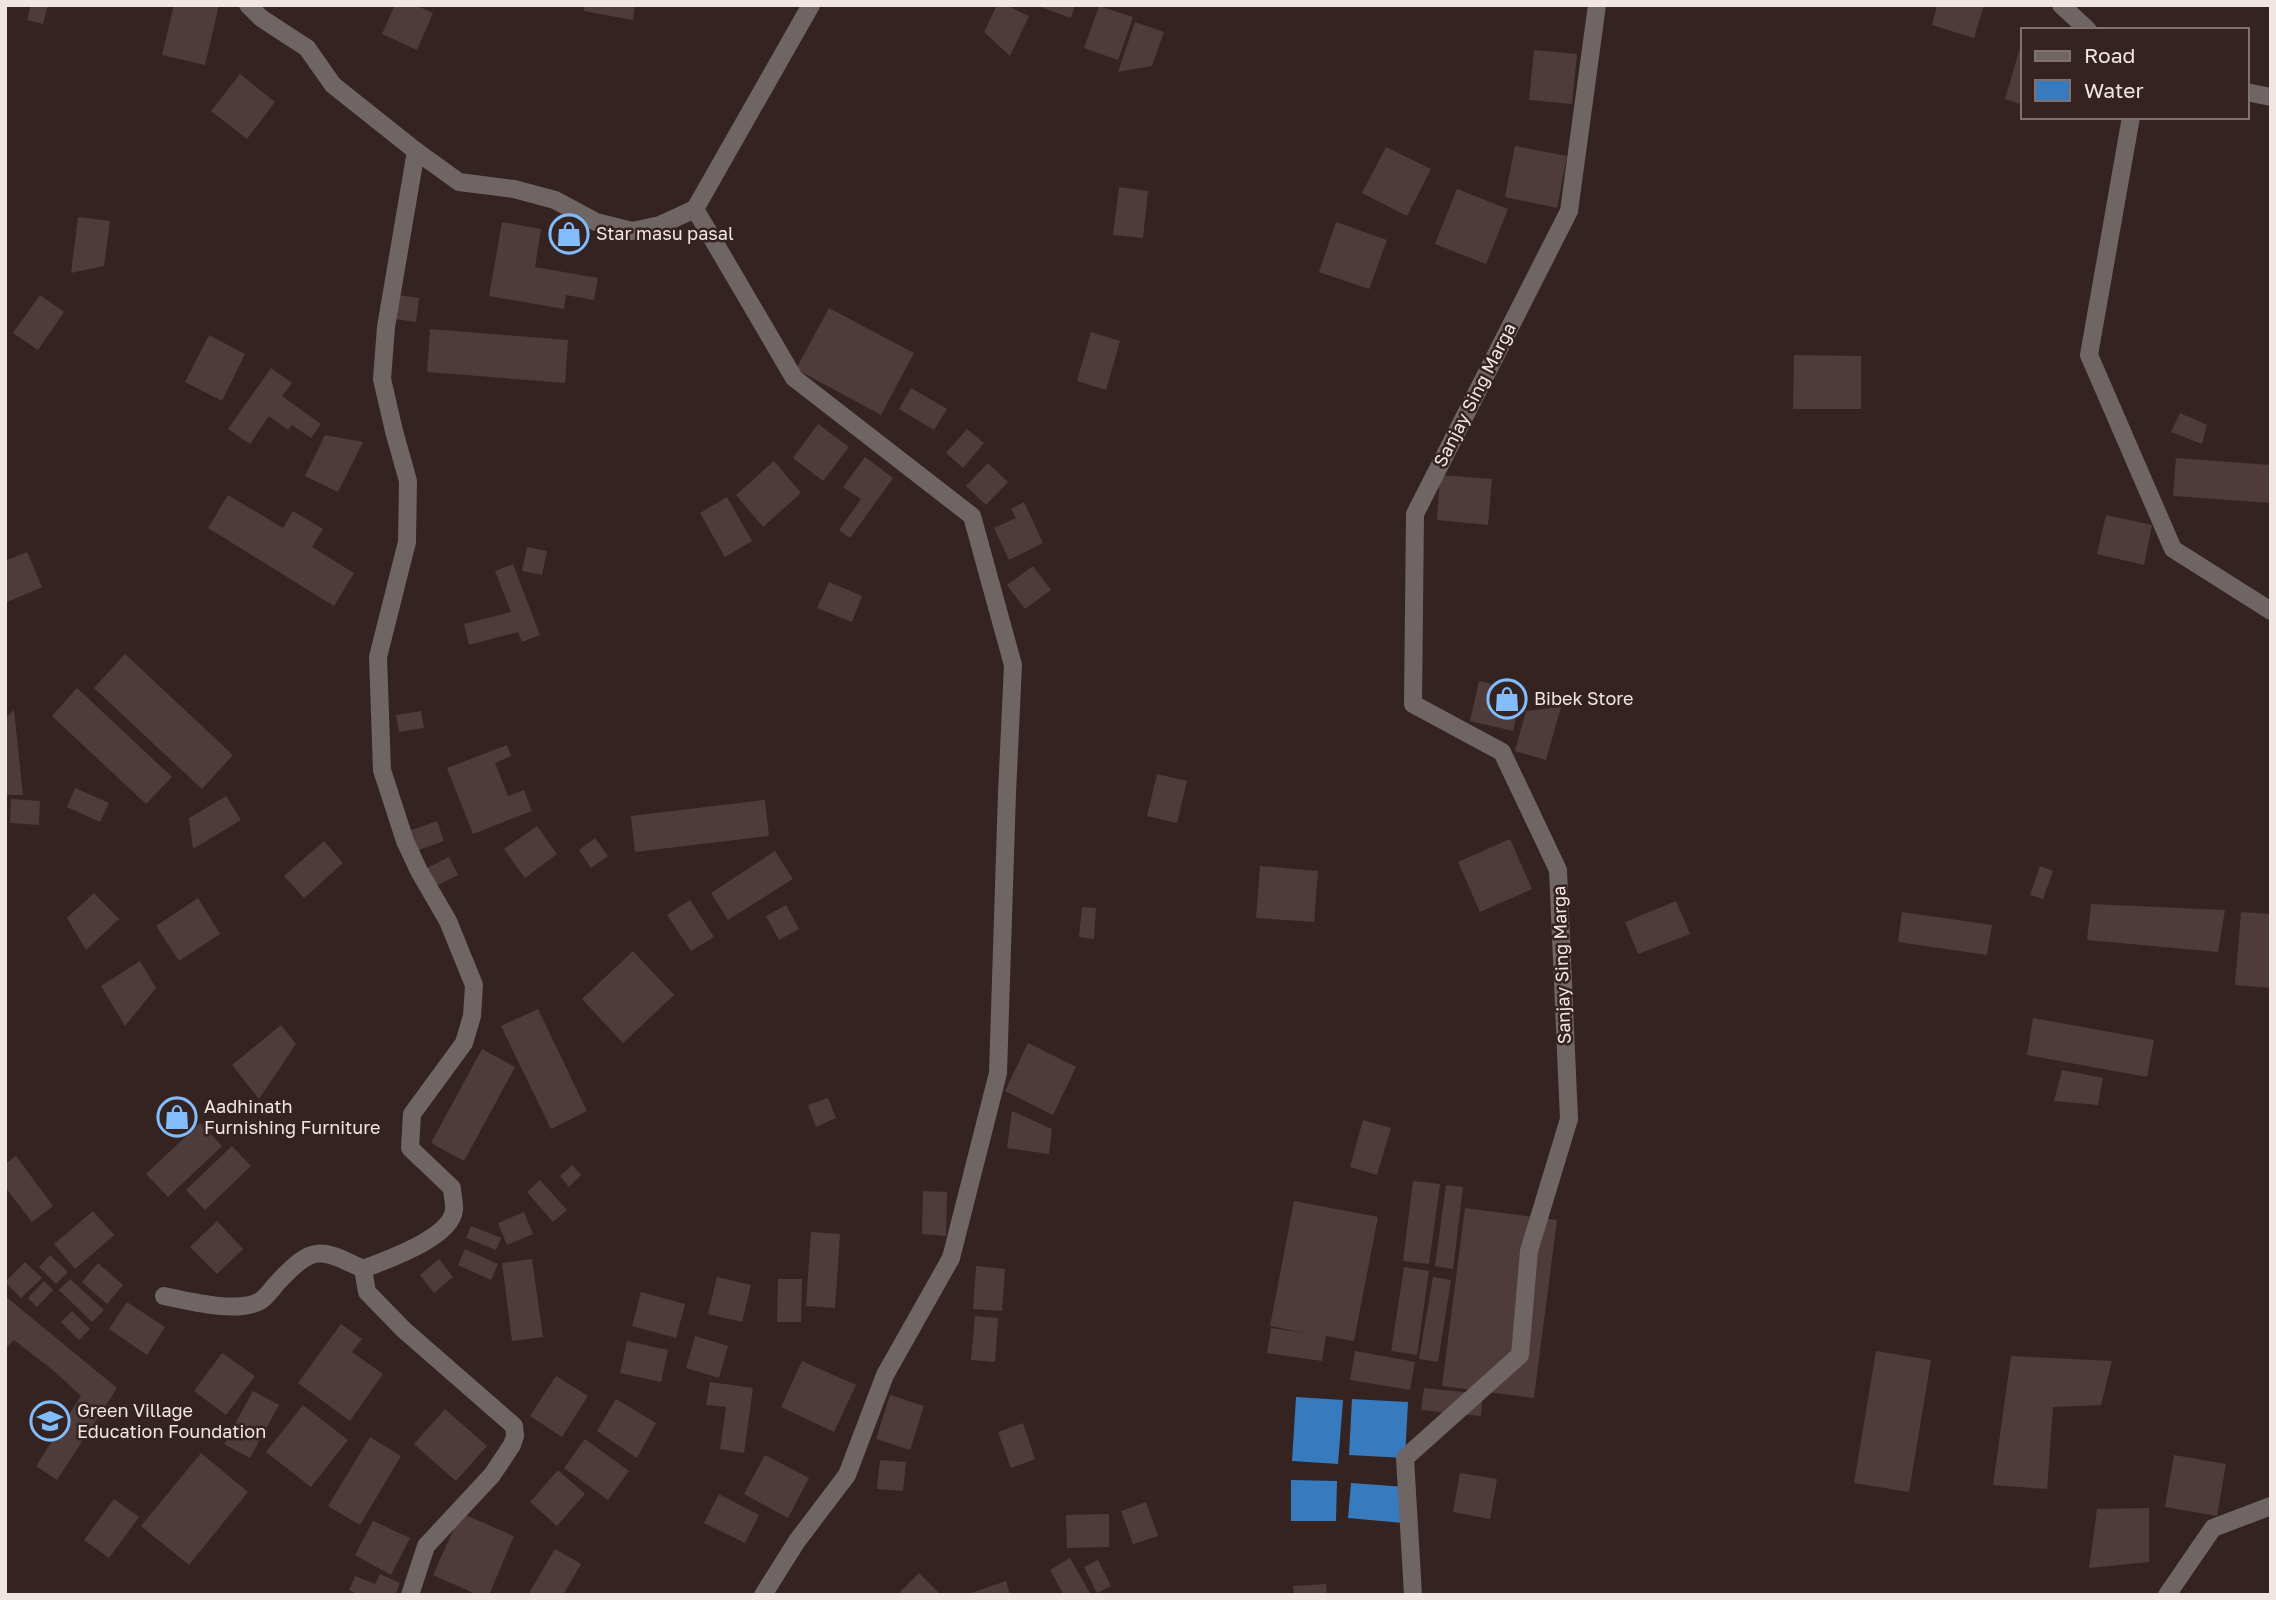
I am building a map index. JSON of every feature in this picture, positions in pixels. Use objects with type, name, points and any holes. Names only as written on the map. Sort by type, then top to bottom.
[{"type":"street","points":[[248,5],[261,18],[307,48],[333,85],[459,182],[514,189],[555,200],[596,222],[632,231],[660,225],[695,209],[811,5]]},
{"type":"street","name":"Sanjay Sing Marga","points":[[1413,1595],[1405,1458],[1520,1355],[1529,1251],[1569,1119],[1559,870],[1502,752],[1412,704],[1415,514],[1569,212],[1597,5]]},
{"type":"street","points":[[2061,5],[2086,28]]},
{"type":"street","points":[[2248,92],[2271,97]]},
{"type":"street","points":[[2131,119],[2089,355],[2174,549],[2271,611]]},
{"type":"street","points":[[164,1296],[234,1307],[260,1301],[299,1260],[314,1253],[333,1255],[363,1269],[388,1260],[440,1233],[454,1213],[452,1188],[410,1148],[412,1115],[464,1043],[472,1016],[474,985],[448,921],[405,841],[382,770],[378,657],[407,542],[408,481],[382,379],[386,327],[416,150]]},
{"type":"street","points":[[695,209],[794,378],[972,516],[1013,665],[998,1073],[951,1258],[886,1375],[847,1475],[797,1541],[763,1595]]},
{"type":"street","points":[[363,1269],[368,1292],[404,1330],[514,1426],[512,1445],[492,1475],[426,1546],[410,1595]]},
{"type":"street","points":[[2167,1595],[2214,1528],[2271,1506]]},
{"type":"water","points":[[1296,1397],[1343,1400],[1338,1464],[1292,1461]]},
{"type":"water","points":[[1352,1399],[1408,1402],[1405,1458],[1349,1455]]},
{"type":"water","points":[[1291,1480],[1337,1481],[1336,1521],[1291,1521]]},
{"type":"water","points":[[1351,1483],[1406,1487],[1403,1523],[1348,1518]]},
{"type":"building","points":[[31,5],[48,5],[43,24],[27,20]]},
{"type":"building","points":[[174,5],[219,5],[205,65],[162,55]]},
{"type":"building","points":[[395,5],[415,5],[433,13],[417,50],[382,34]]},
{"type":"building","points":[[585,5],[635,5],[633,20],[584,11]]},
{"type":"building","points":[[997,5],[1006,5],[1029,16],[1010,56],[984,32]]},
{"type":"building","points":[[1035,5],[1075,5],[1071,18]]},
{"type":"building","points":[[1937,5],[1984,5],[1974,38],[1932,25]]},
{"type":"building","points":[[1099,6],[1133,17],[1118,60],[1084,48]]},
{"type":"building","points":[[1135,22],[1164,32],[1152,66],[1118,72]]},
{"type":"building","points":[[1534,50],[1577,54],[1572,104],[1529,100]]},
{"type":"building","points":[[2019,51],[2021,105],[2005,99]]},
{"type":"building","points":[[240,74],[275,102],[247,139],[211,111]]},
{"type":"building","points":[[1515,146],[1567,156],[1557,208],[1505,197]]},
{"type":"building","points":[[1386,147],[1431,169],[1407,216],[1362,193]]},
{"type":"building","points":[[1119,187],[1148,191],[1143,238],[1113,235]]},
{"type":"building","points":[[1457,189],[1508,209],[1486,264],[1435,244]]},
{"type":"building","points":[[78,217],[110,221],[104,266],[71,273]]},
{"type":"building","points":[[502,222],[541,229],[535,267],[598,278],[594,300],[566,295],[564,309],[489,296]]},
{"type":"building","points":[[1336,222],[1387,240],[1369,289],[1319,272]]},
{"type":"building","points":[[40,295],[64,312],[38,350],[13,333]]},
{"type":"building","points":[[398,295],[419,298],[416,322],[395,319]]},
{"type":"building","points":[[829,308],[914,353],[881,415],[796,369]]},
{"type":"building","points":[[430,329],[568,340],[565,383],[427,372]]},
{"type":"building","points":[[1091,332],[1120,341],[1106,390],[1077,381]]},
{"type":"building","points":[[209,335],[245,354],[222,401],[185,382]]},
{"type":"building","points":[[1794,355],[1861,356],[1861,409],[1793,409]]},
{"type":"building","points":[[271,368],[292,383],[282,396],[321,424],[311,438],[292,425],[288,430],[269,416],[250,444],[228,429]]},
{"type":"building","points":[[911,388],[947,409],[934,430],[899,409]]},
{"type":"building","points":[[2180,413],[2207,425],[2202,444],[2171,432]]},
{"type":"building","points":[[818,424],[849,447],[823,481],[793,458]]},
{"type":"building","points":[[967,429],[984,443],[963,468],[946,453]]},
{"type":"building","points":[[325,435],[363,442],[338,492],[305,476]]},
{"type":"building","points":[[865,457],[893,478],[850,538],[839,530],[861,499],[843,487]]},
{"type":"building","points":[[2176,458],[2271,465],[2271,503],[2173,496]]},
{"type":"building","points":[[774,461],[801,493],[763,527],[736,495]]},
{"type":"building","points":[[988,463],[1008,482],[986,505],[966,486]]},
{"type":"building","points":[[1440,475],[1492,479],[1488,525],[1437,520]]},
{"type":"building","points":[[228,495],[283,528],[293,511],[323,529],[312,547],[354,573],[334,606],[208,528]]},
{"type":"building","points":[[727,497],[752,541],[725,557],[700,513]]},
{"type":"building","points":[[1024,502],[1043,543],[1009,560],[994,528],[1016,518],[1011,509]]},
{"type":"building","points":[[2106,515],[2152,525],[2144,565],[2097,554]]},
{"type":"building","points":[[527,547],[547,551],[542,575],[522,571]]},
{"type":"building","points":[[27,552],[42,587],[5,603],[5,561]]},
{"type":"building","points":[[513,564],[540,635],[522,642],[518,632],[469,645],[464,624],[511,612],[495,571]]},
{"type":"building","points":[[1033,566],[1051,590],[1025,609],[1007,585]]},
{"type":"building","points":[[829,582],[862,596],[852,622],[817,608]]},
{"type":"building","points":[[125,654],[233,755],[202,789],[94,688]]},
{"type":"building","points":[[1479,681],[1522,692],[1513,731],[1470,721]]},
{"type":"building","points":[[77,688],[172,777],[146,804],[52,716]]},
{"type":"building","points":[[1561,707],[1546,760],[1515,751],[1526,711]]},
{"type":"building","points":[[14,710],[23,795],[5,795],[5,718]]},
{"type":"building","points":[[421,711],[424,728],[399,732],[396,715]]},
{"type":"building","points":[[507,745],[511,756],[495,763],[508,796],[524,790],[532,811],[473,834],[447,768]]},
{"type":"building","points":[[1157,774],[1187,781],[1177,823],[1147,816]]},
{"type":"building","points":[[75,788],[109,803],[100,822],[67,807]]},
{"type":"building","points":[[226,796],[241,820],[193,849],[189,818]]},
{"type":"building","points":[[11,799],[40,801],[39,825],[10,823]]},
{"type":"building","points":[[765,800],[769,836],[635,852],[631,816]]},
{"type":"building","points":[[437,821],[444,841],[416,851],[409,831]]},
{"type":"building","points":[[537,826],[557,854],[525,878],[504,849]]},
{"type":"building","points":[[595,838],[608,856],[591,868],[579,850]]},
{"type":"building","points":[[1510,839],[1532,889],[1480,912],[1458,862]]},
{"type":"building","points":[[324,841],[343,863],[304,898],[284,876]]},
{"type":"building","points":[[775,851],[793,879],[728,920],[711,893]]},
{"type":"building","points":[[449,857],[458,875],[434,887],[425,869]]},
{"type":"building","points":[[1260,866],[1318,871],[1314,922],[1256,918]]},
{"type":"building","points":[[2040,866],[2053,871],[2043,899],[2030,895]]},
{"type":"building","points":[[94,893],[119,919],[86,950],[67,918]]},
{"type":"building","points":[[198,898],[220,934],[179,961],[156,926]]},
{"type":"building","points":[[690,900],[714,937],[691,951],[667,915]]},
{"type":"building","points":[[1676,901],[1690,934],[1638,954],[1625,922]]},
{"type":"building","points":[[2091,904],[2225,910],[2218,952],[2087,940]]},
{"type":"building","points":[[786,905],[799,929],[779,940],[766,916]]},
{"type":"building","points":[[1082,907],[1096,908],[1094,939],[1079,937]]},
{"type":"building","points":[[1902,912],[1992,925],[1987,955],[1898,942]]},
{"type":"building","points":[[2241,912],[2271,914],[2271,988],[2235,985]]},
{"type":"building","points":[[633,951],[674,995],[623,1043],[582,999]]},
{"type":"building","points":[[140,961],[156,988],[125,1026],[101,986]]},
{"type":"building","points":[[538,1009],[587,1111],[551,1129],[501,1026]]},
{"type":"building","points":[[2033,1018],[2154,1040],[2147,1077],[2027,1055]]},
{"type":"building","points":[[281,1025],[296,1044],[259,1099],[232,1065]]},
{"type":"building","points":[[1028,1043],[1076,1067],[1053,1115],[1005,1091]]},
{"type":"building","points":[[482,1049],[515,1067],[464,1161],[431,1143]]},
{"type":"building","points":[[2062,1070],[2103,1078],[2098,1105],[2054,1101]]},
{"type":"building","points":[[828,1098],[836,1118],[816,1127],[808,1105]]},
{"type":"building","points":[[1012,1111],[1052,1129],[1049,1154],[1007,1148]]},
{"type":"building","points":[[1363,1120],[1391,1128],[1377,1175],[1350,1167]]},
{"type":"building","points":[[200,1123],[222,1146],[168,1197],[146,1174]]},
{"type":"building","points":[[232,1146],[251,1166],[205,1210],[186,1190]]},
{"type":"building","points":[[16,1156],[53,1206],[32,1222],[5,1187],[5,1164]]},
{"type":"building","points":[[572,1165],[581,1175],[569,1187],[560,1176]]},
{"type":"building","points":[[540,1180],[567,1210],[553,1222],[527,1192]]},
{"type":"building","points":[[1413,1181],[1440,1184],[1429,1264],[1403,1261]]},
{"type":"building","points":[[1446,1185],[1463,1187],[1453,1269],[1435,1266]]},
{"type":"building","points":[[923,1191],[947,1192],[946,1236],[922,1234]]},
{"type":"building","points":[[1294,1201],[1378,1217],[1354,1341],[1326,1336],[1322,1361],[1267,1353],[1271,1328],[1305,1333],[1270,1326]]},
{"type":"building","points":[[1465,1208],[1557,1220],[1534,1398],[1442,1386]]},
{"type":"building","points":[[93,1211],[114,1235],[75,1269],[54,1244]]},
{"type":"building","points":[[524,1212],[533,1234],[507,1245],[498,1223]]},
{"type":"building","points":[[217,1221],[243,1249],[217,1274],[190,1247]]},
{"type":"building","points":[[471,1226],[501,1238],[496,1250],[466,1238]]},
{"type":"building","points":[[811,1232],[840,1234],[835,1308],[806,1306]]},
{"type":"building","points":[[465,1249],[498,1264],[491,1280],[458,1265]]},
{"type":"building","points":[[50,1255],[68,1272],[56,1284],[39,1267]]},
{"type":"building","points":[[439,1259],[453,1277],[434,1293],[420,1275]]},
{"type":"building","points":[[532,1259],[543,1337],[512,1341],[502,1263]]},
{"type":"building","points":[[25,1262],[42,1278],[21,1298],[5,1282]]},
{"type":"building","points":[[98,1263],[123,1285],[107,1304],[82,1282]]},
{"type":"building","points":[[976,1266],[1005,1269],[1002,1311],[973,1309]]},
{"type":"building","points":[[1404,1267],[1429,1271],[1417,1355],[1391,1351]]},
{"type":"building","points":[[717,1277],[751,1285],[742,1322],[708,1314]]},
{"type":"building","points":[[1433,1277],[1451,1280],[1438,1362],[1419,1359]]},
{"type":"building","points":[[70,1279],[104,1310],[92,1322],[59,1290]]},
{"type":"building","points":[[778,1279],[802,1279],[801,1322],[777,1322]]},
{"type":"building","points":[[44,1281],[53,1290],[37,1307],[28,1298]]},
{"type":"building","points":[[641,1292],[685,1304],[676,1338],[632,1326]]},
{"type":"building","points":[[5,1296],[117,1388],[57,1480],[36,1466],[81,1396],[14,1340],[5,1349]]},
{"type":"building","points":[[127,1302],[165,1327],[147,1355],[109,1329]]},
{"type":"building","points":[[72,1311],[90,1329],[79,1340],[61,1322]]},
{"type":"building","points":[[975,1316],[998,1318],[995,1362],[971,1360]]},
{"type":"building","points":[[341,1324],[362,1339],[352,1352],[383,1374],[350,1421],[298,1383]]},
{"type":"building","points":[[695,1336],[728,1346],[719,1378],[686,1368]]},
{"type":"building","points":[[627,1341],[668,1350],[661,1382],[620,1373]]},
{"type":"building","points":[[1355,1351],[1415,1362],[1410,1390],[1350,1380]]},
{"type":"building","points":[[1876,1351],[1931,1360],[1909,1492],[1854,1483]]},
{"type":"building","points":[[222,1353],[255,1376],[226,1415],[194,1391]]},
{"type":"building","points":[[2011,1356],[2112,1361],[2101,1405],[2053,1407],[2047,1489],[1993,1485]]},
{"type":"building","points":[[802,1361],[856,1385],[834,1432],[781,1407]]},
{"type":"building","points":[[556,1376],[588,1396],[562,1437],[530,1416]]},
{"type":"building","points":[[710,1382],[753,1388],[744,1453],[720,1449],[726,1407],[706,1405]]},
{"type":"building","points":[[1424,1388],[1483,1394],[1481,1416],[1421,1410]]},
{"type":"building","points":[[253,1391],[279,1405],[250,1458],[224,1444]]},
{"type":"building","points":[[890,1395],[924,1406],[910,1450],[876,1439]]},
{"type":"building","points":[[616,1399],[656,1423],[637,1458],[597,1431]]},
{"type":"building","points":[[303,1405],[348,1440],[311,1487],[266,1452]]},
{"type":"building","points":[[445,1409],[487,1446],[456,1481],[414,1444]]},
{"type":"building","points":[[1023,1423],[1035,1459],[1011,1468],[998,1432]]},
{"type":"building","points":[[370,1437],[401,1456],[360,1525],[328,1506]]},
{"type":"building","points":[[585,1439],[629,1471],[608,1500],[564,1468]]},
{"type":"building","points":[[201,1453],[248,1492],[189,1565],[141,1526]]},
{"type":"building","points":[[765,1455],[809,1478],[788,1518],[744,1494]]},
{"type":"building","points":[[2174,1455],[2226,1464],[2217,1516],[2165,1507]]},
{"type":"building","points":[[880,1460],[906,1462],[903,1491],[877,1489]]},
{"type":"building","points":[[558,1470],[585,1494],[557,1526],[530,1502]]},
{"type":"building","points":[[1460,1473],[1497,1479],[1490,1519],[1453,1512]]},
{"type":"building","points":[[719,1494],[759,1515],[745,1543],[704,1523]]},
{"type":"building","points":[[114,1499],[139,1517],[109,1558],[84,1540]]},
{"type":"building","points":[[1146,1502],[1158,1536],[1133,1544],[1121,1511]]},
{"type":"building","points":[[2149,1508],[2149,1562],[2089,1568],[2097,1509]]},
{"type":"building","points":[[461,1513],[514,1536],[489,1595],[478,1595],[433,1575]]},
{"type":"building","points":[[1109,1514],[1109,1547],[1067,1548],[1066,1515]]},
{"type":"building","points":[[373,1521],[410,1538],[391,1575],[355,1555]]},
{"type":"building","points":[[555,1549],[581,1564],[563,1595],[528,1595]]},
{"type":"building","points":[[1070,1558],[1091,1595],[1064,1595],[1050,1570]]},
{"type":"building","points":[[1098,1560],[1111,1586],[1097,1593],[1084,1567]]},
{"type":"building","points":[[919,1573],[941,1595],[897,1595]]},
{"type":"building","points":[[380,1574],[400,1583],[395,1595],[358,1595],[349,1590],[355,1576],[375,1584]]},
{"type":"building","points":[[1006,1581],[1010,1595],[968,1595],[968,1594]]},
{"type":"building","points":[[1326,1584],[1327,1595],[1294,1595],[1293,1586]]},
{"type":"place","name":"Star masu pasal","points":[[569,234]]},
{"type":"place","name":"Bibek Store","points":[[1507,699]]},
{"type":"place","name":"Aadhinath Furnishing Furniture","points":[[177,1117]]},
{"type":"place","name":"Green Village Education Foundation","points":[[50,1421]]}]
